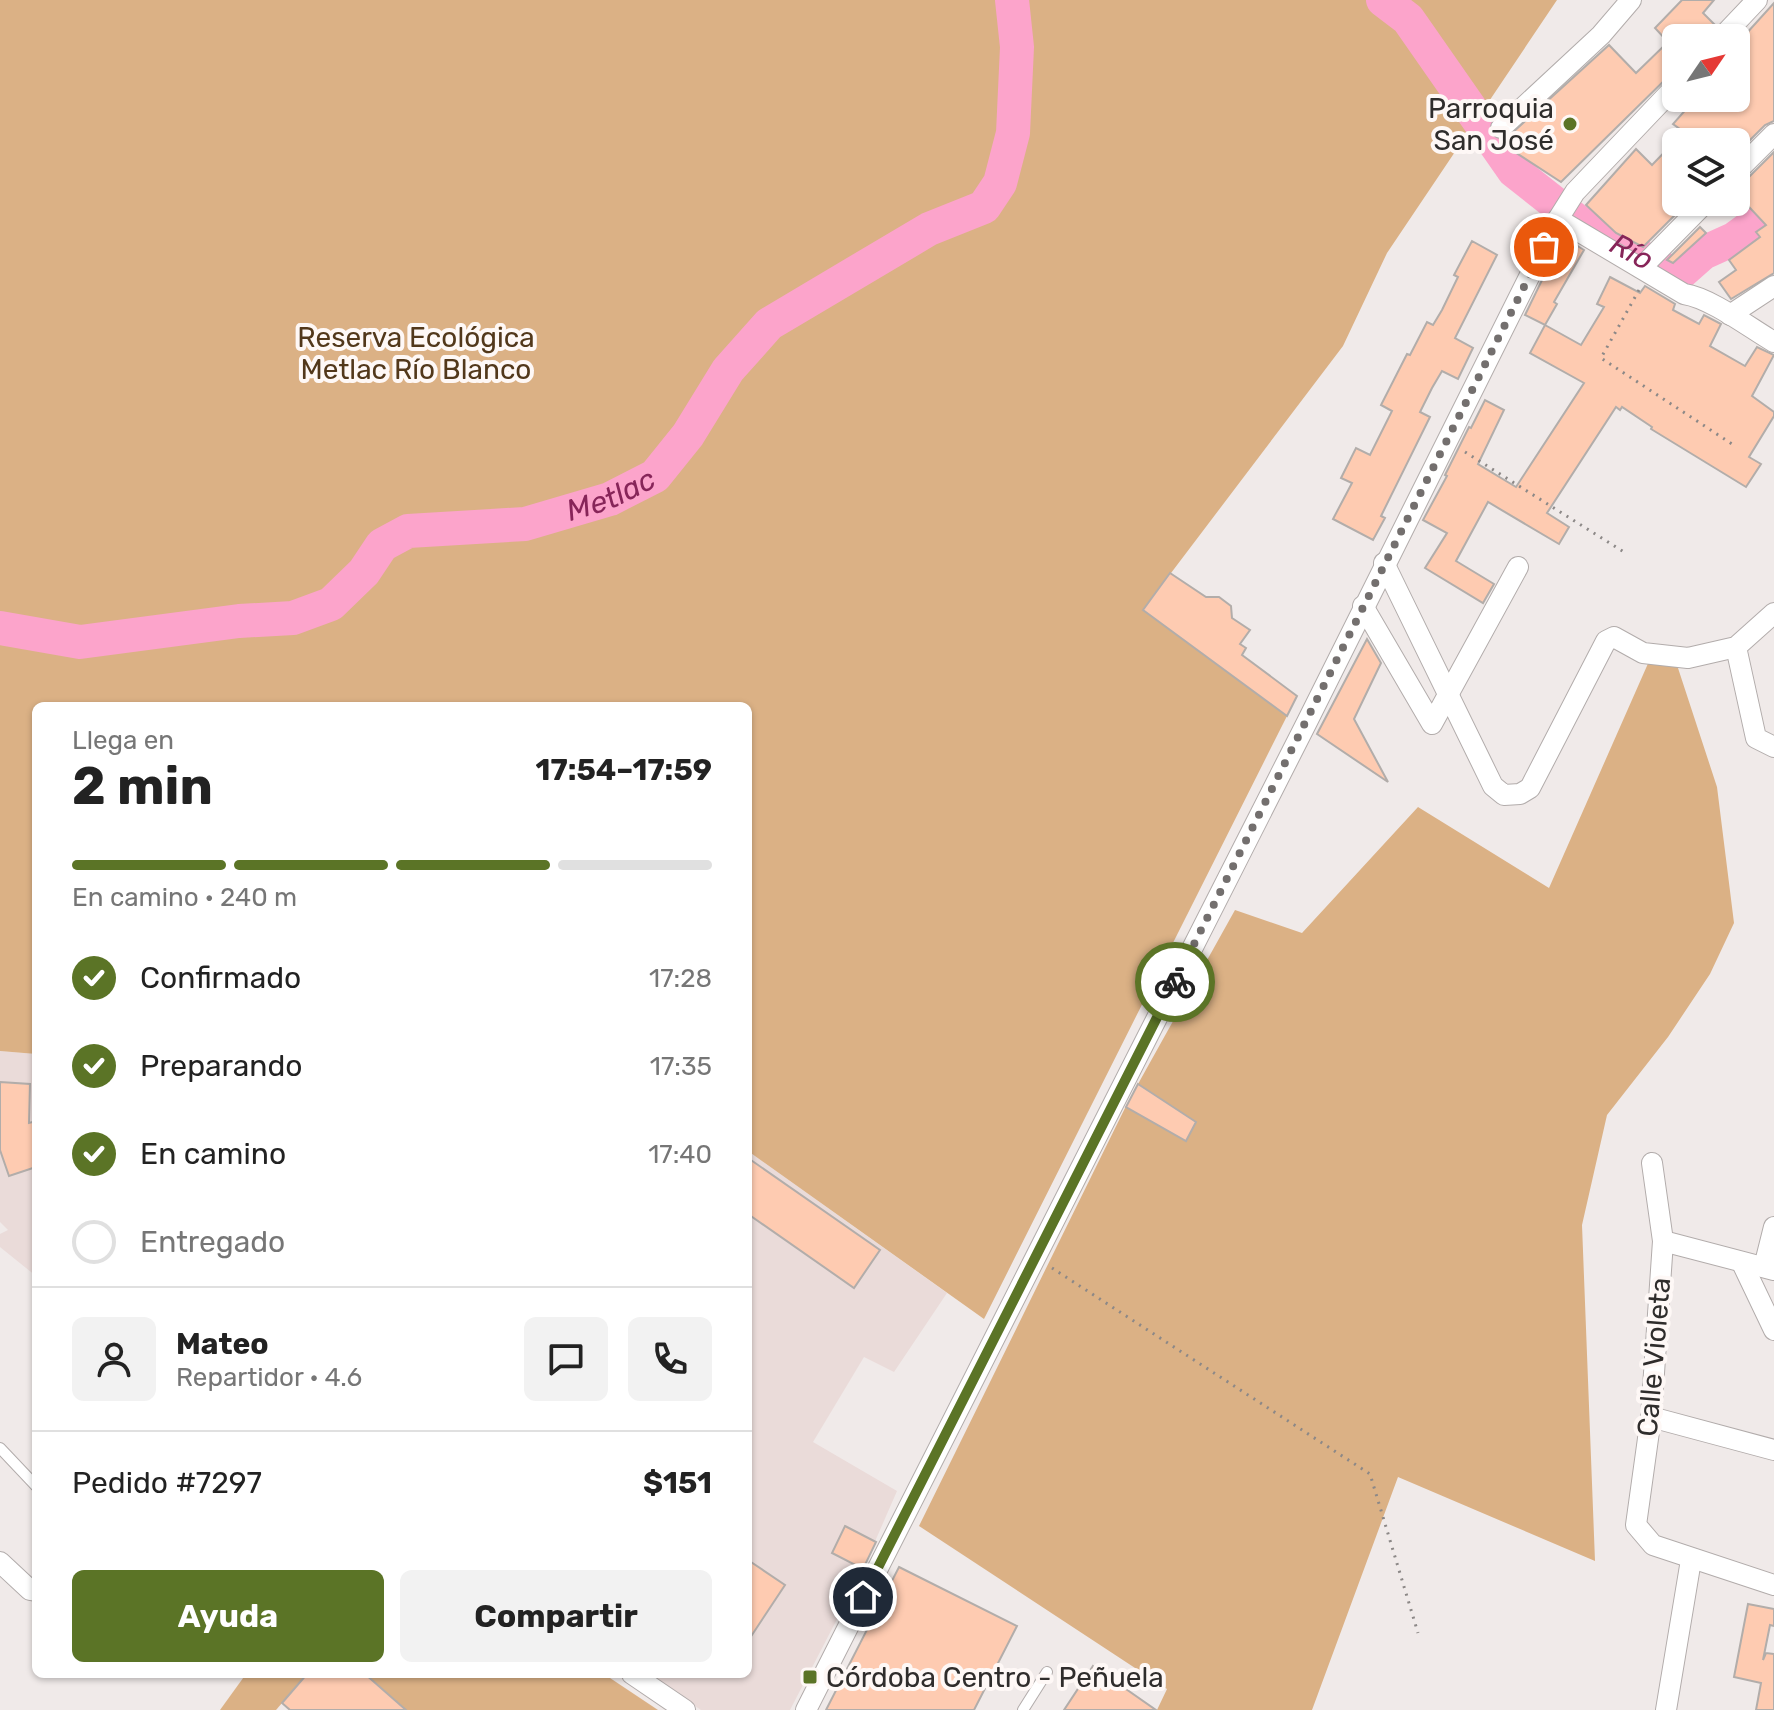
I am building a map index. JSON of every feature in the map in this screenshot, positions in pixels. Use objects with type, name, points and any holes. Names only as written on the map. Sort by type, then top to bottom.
[{"type":"street","points":[[1501,128],[1601,35],[1631,0]]},
{"type":"street","points":[[1734,24],[1757,0]]},
{"type":"street","points":[[806,1710],[1307,722],[1445,440],[1558,219],[1575,192],[1662,101]]},
{"type":"street","points":[[1750,158],[1774,134]]},
{"type":"street","points":[[1645,270],[1656,252],[1692,216]]},
{"type":"street","points":[[1558,219],[1684,294],[1730,315],[1774,342]]},
{"type":"street","points":[[1730,315],[1774,286]]},
{"type":"street","points":[[1384,563],[1493,786],[1504,795],[1520,794],[1530,788],[1606,641],[1614,637],[1643,653],[1688,658],[1736,647],[1774,613]]},
{"type":"street","points":[[1363,606],[1432,724],[1518,567]]},
{"type":"street","points":[[1736,647],[1756,738],[1774,747]]},
{"type":"street","name":"Calle Violeta","points":[[1652,1163],[1663,1241],[1651,1417],[1636,1525],[1653,1545],[1691,1560]]},
{"type":"street","points":[[1663,1241],[1769,1268],[1774,1227]]},
{"type":"street","points":[[1742,1263],[1774,1330]]},
{"type":"street","points":[[1651,1417],[1774,1450]]},
{"type":"street","points":[[1666,1710],[1691,1560],[1774,1585]]},
{"type":"street","points":[[0,1562],[32,1590]]},
{"type":"street","points":[[638,1678],[685,1710]]},
{"type":"lane","points":[[0,1448],[32,1482]]},
{"type":"lane","points":[[1023,1710],[1047,1672]]},
{"type":"path","points":[[1645,270],[1601,358],[1732,444]]},
{"type":"path","points":[[1445,440],[1627,554]]},
{"type":"path","points":[[1035,1257],[1370,1474],[1418,1633]]},
{"type":"shaded area","points":[[0,1051],[32,1054],[32,1273],[0,1247],[0,1234],[8,1230],[0,1222]]},
{"type":"shaded area","points":[[752,1154],[947,1293],[894,1372],[864,1357],[813,1442],[897,1491],[863,1569],[790,1710],[701,1710],[654,1678],[752,1678]]},
{"type":"green space","name":"Reserva Ecológica Metlac Río Blanco","points":[[0,0],[1557,0],[1387,253],[1343,346],[1143,610],[1287,716],[984,1319],[752,1154],[752,702],[32,702],[32,1054],[0,1051]]},
{"type":"green space","points":[[1650,659],[1677,665],[1717,787],[1734,923],[1710,974],[1668,1037],[1607,1115],[1582,1225],[1595,1561],[1398,1477],[1312,1710],[1157,1710],[1167,1689],[919,1526],[1126,1106],[1185,1141],[1196,1123],[1138,1084],[1235,910],[1302,933],[1418,807],[1549,888]]},
{"type":"green space","points":[[243,1678],[304,1678],[276,1710],[220,1710]]},
{"type":"green space","points":[[370,1678],[610,1678],[658,1710],[406,1710]]},
{"type":"building","name":"Parroquia San José","points":[[1682,0],[1714,0],[1703,13],[1714,24],[1662,24],[1662,36],[1655,28]]},
{"type":"building","points":[[1774,3],[1774,121],[1765,125],[1750,140],[1750,128],[1678,128],[1673,124],[1684,112],[1750,112],[1750,30]]},
{"type":"building","name":"Parroquia San José","points":[[1609,45],[1636,73],[1662,48],[1662,83],[1561,182],[1501,143]]},
{"type":"building","points":[[1636,149],[1652,165],[1662,155],[1662,216],[1674,216],[1643,247],[1616,233],[1586,205]]},
{"type":"building","points":[[1774,152],[1774,273],[1731,299],[1719,282],[1736,270],[1729,260],[1760,237],[1756,232],[1766,225],[1750,208],[1750,176]]},
{"type":"building","points":[[1700,227],[1706,233],[1673,263],[1667,260]]},
{"type":"building","points":[[1563,237],[1584,250],[1554,302],[1557,304],[1545,325],[1525,315]]},
{"type":"building","points":[[1472,241],[1497,255],[1455,338],[1473,348],[1458,379],[1442,371],[1432,388],[1420,412],[1430,417],[1381,516],[1385,518],[1373,540],[1333,519],[1352,483],[1341,478],[1356,448],[1370,455],[1392,411],[1381,405],[1427,322],[1433,325],[1442,310],[1458,277],[1454,275]]},
{"type":"building","points":[[1610,277],[1640,293],[1645,286],[1675,304],[1673,310],[1699,324],[1704,315],[1721,324],[1710,346],[1745,366],[1757,347],[1774,355],[1752,396],[1774,412],[1749,457],[1761,464],[1746,487],[1651,429],[1622,407],[1620,410],[1616,407],[1547,513],[1569,527],[1559,544],[1488,502],[1456,561],[1494,584],[1483,603],[1425,568],[1447,533],[1423,520],[1485,400],[1504,410],[1478,464],[1516,487],[1584,383],[1530,353],[1545,325],[1581,345],[1604,307],[1597,304]]},
{"type":"building","points":[[1170,573],[1206,597],[1219,597],[1231,606],[1232,618],[1250,630],[1240,644],[1246,648],[1242,655],[1297,696],[1287,716],[1143,610]]},
{"type":"building","points":[[1367,639],[1381,663],[1354,719],[1388,782],[1317,734]]},
{"type":"building","points":[[0,1082],[30,1084],[32,1168],[9,1176],[0,1150]]},
{"type":"building","points":[[1138,1084],[1196,1122],[1186,1141],[1126,1107]]},
{"type":"building","points":[[752,1161],[880,1250],[854,1288],[752,1217]]},
{"type":"building","points":[[845,1526],[876,1542],[863,1569],[832,1553]]},
{"type":"building","points":[[752,1563],[785,1585],[752,1635]]},
{"type":"building","points":[[899,1567],[1017,1626],[974,1710],[826,1710]]},
{"type":"building","points":[[1748,1604],[1774,1609],[1774,1626],[1770,1625],[1763,1660],[1766,1653],[1774,1654],[1774,1710],[1756,1710],[1761,1683],[1734,1677]]},
{"type":"building","points":[[1093,1666],[1156,1710],[1064,1710]]},
{"type":"building","points":[[304,1678],[370,1678],[406,1710],[290,1710],[282,1703]]},
{"type":"waterway","name":"Metlac","points":[[0,628],[80,642],[239,621],[293,618],[331,604],[364,572],[382,545],[408,531],[525,524],[610,499],[655,476],[688,435],[728,370],[769,324],[929,229],[984,207],[1000,183],[1013,133],[1017,47],[1012,0]]},
{"type":"waterway","name":"Río","points":[[1383,0],[1408,19],[1514,171],[1585,227],[1677,276],[1703,253],[1734,239],[1774,210]]},
{"type":"way so far","points":[[1175,982],[1544,247]]},
{"type":"place","name":"Parroquia San José","points":[[1570,124]]},
{"type":"place","name":"Córdoba Centro - Peñuela","points":[[810,1677]]},
{"type":"route","points":[[863,1597],[1175,982]]}]
